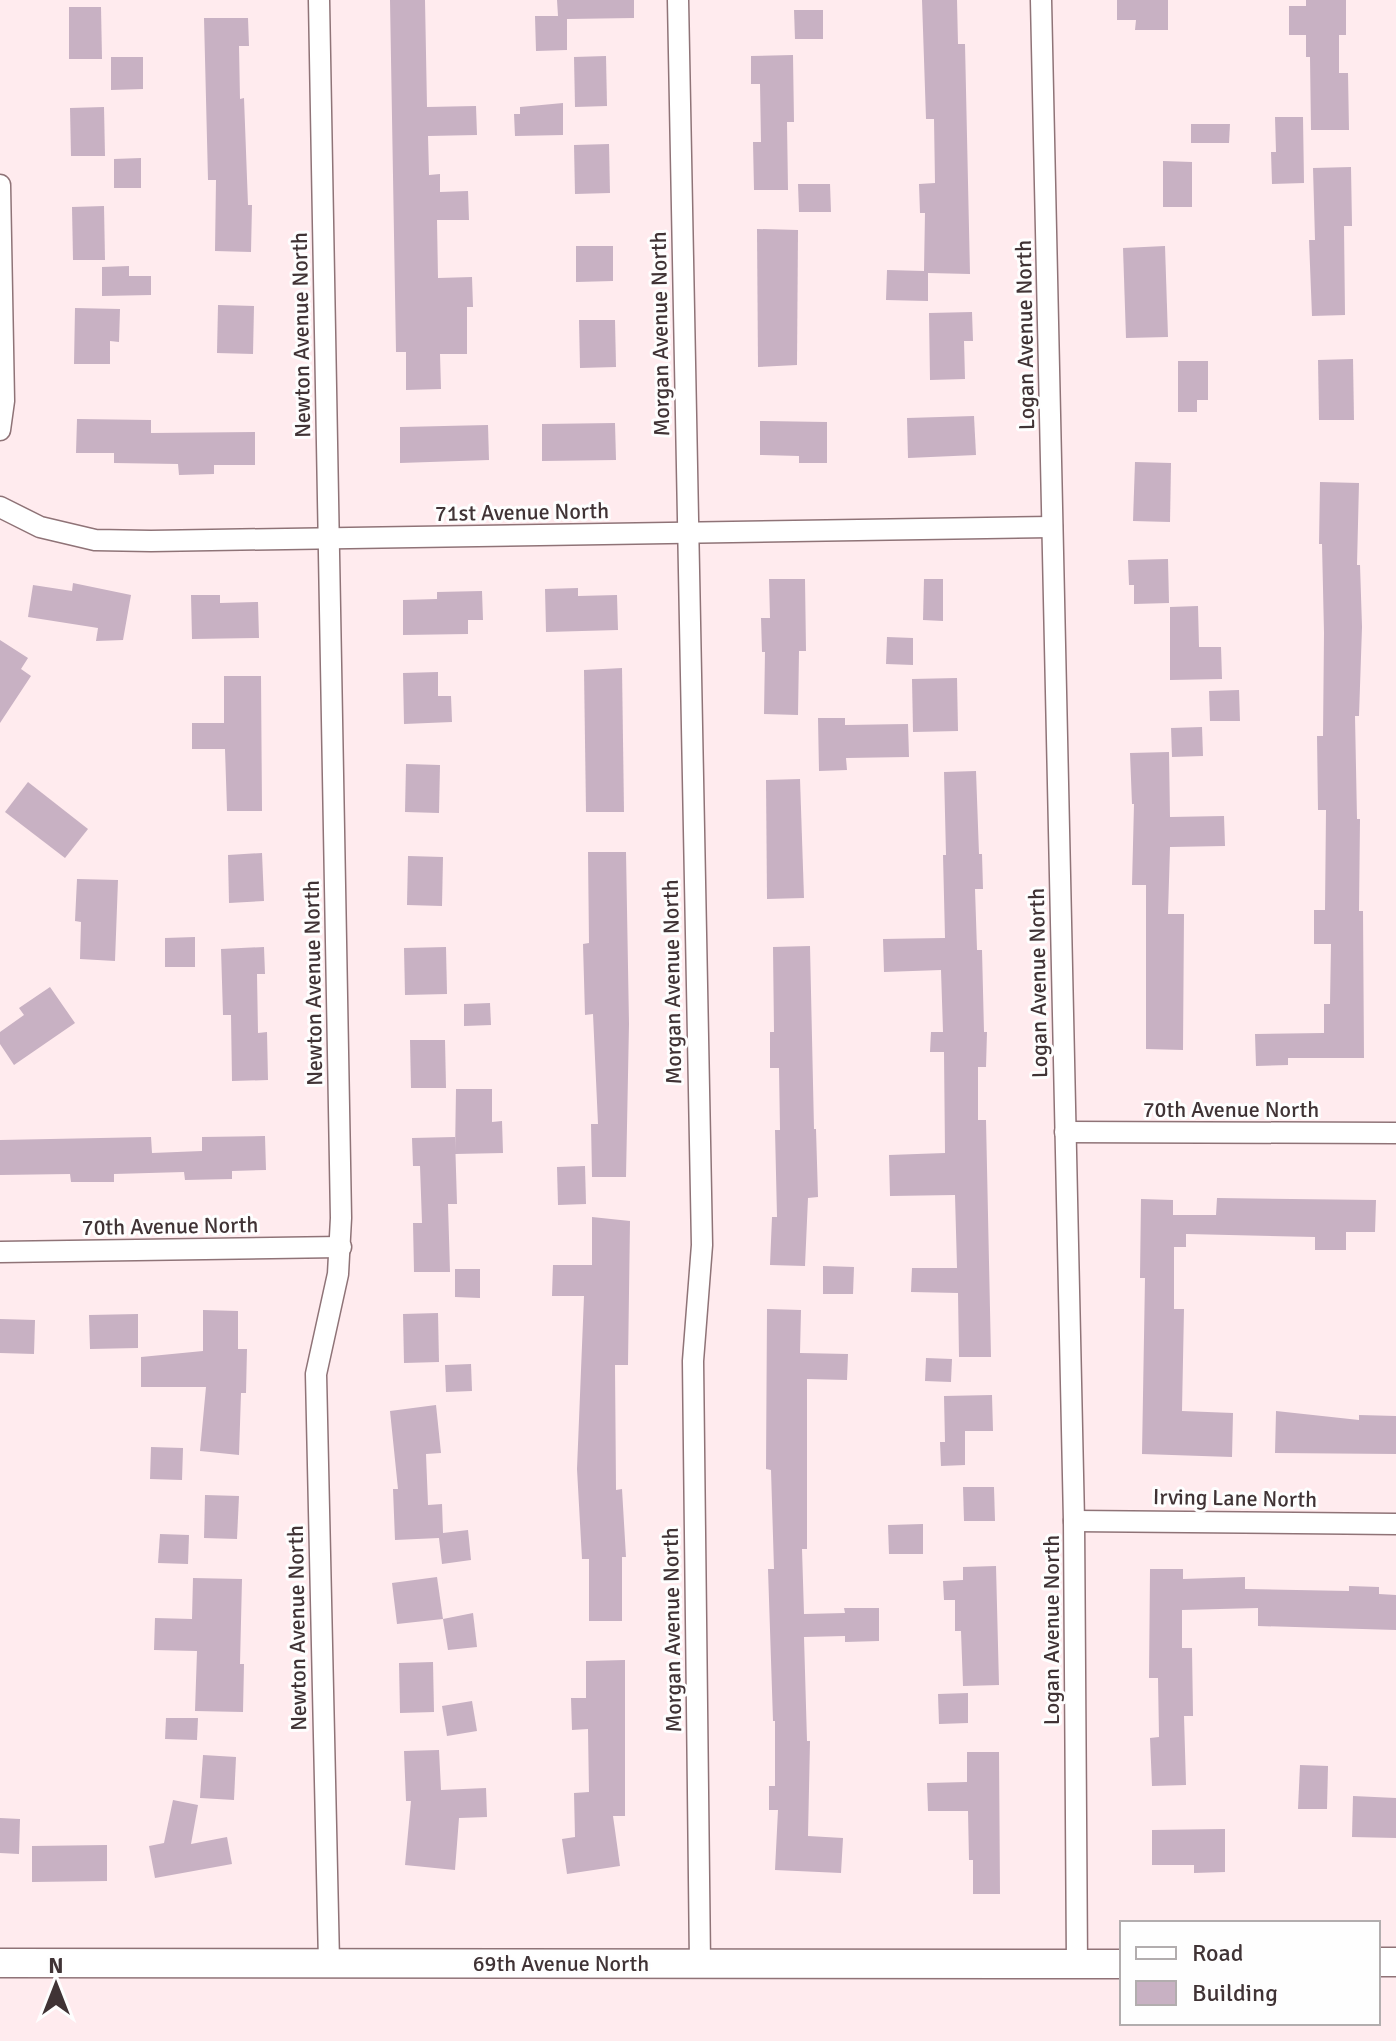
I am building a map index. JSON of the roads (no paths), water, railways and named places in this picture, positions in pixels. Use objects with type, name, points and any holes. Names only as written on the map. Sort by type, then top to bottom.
[{"type":"street","name":"Newton Avenue North","points":[[319,0],[341,1247],[316,1374],[329,1962]]},
{"type":"street","name":"Morgan Avenue North","points":[[678,0],[702,1245],[693,1361],[700,1964]]},
{"type":"street","name":"Logan Avenue North","points":[[1041,0],[1074,1521],[1077,1965]]},
{"type":"street","points":[[0,185],[4,401],[0,430]]},
{"type":"street","name":"71st Avenue North","points":[[0,507],[40,527],[95,540],[329,540],[1052,527]]},
{"type":"street","name":"70th Avenue North","points":[[1065,1132],[1396,1133]]},
{"type":"street","name":"70th Avenue North","points":[[0,1252],[341,1247]]},
{"type":"street","name":"Irving Lane North","points":[[1074,1521],[1396,1524]]},
{"type":"street","name":"69th Avenue North","points":[[0,1963],[1120,1964]]}]
